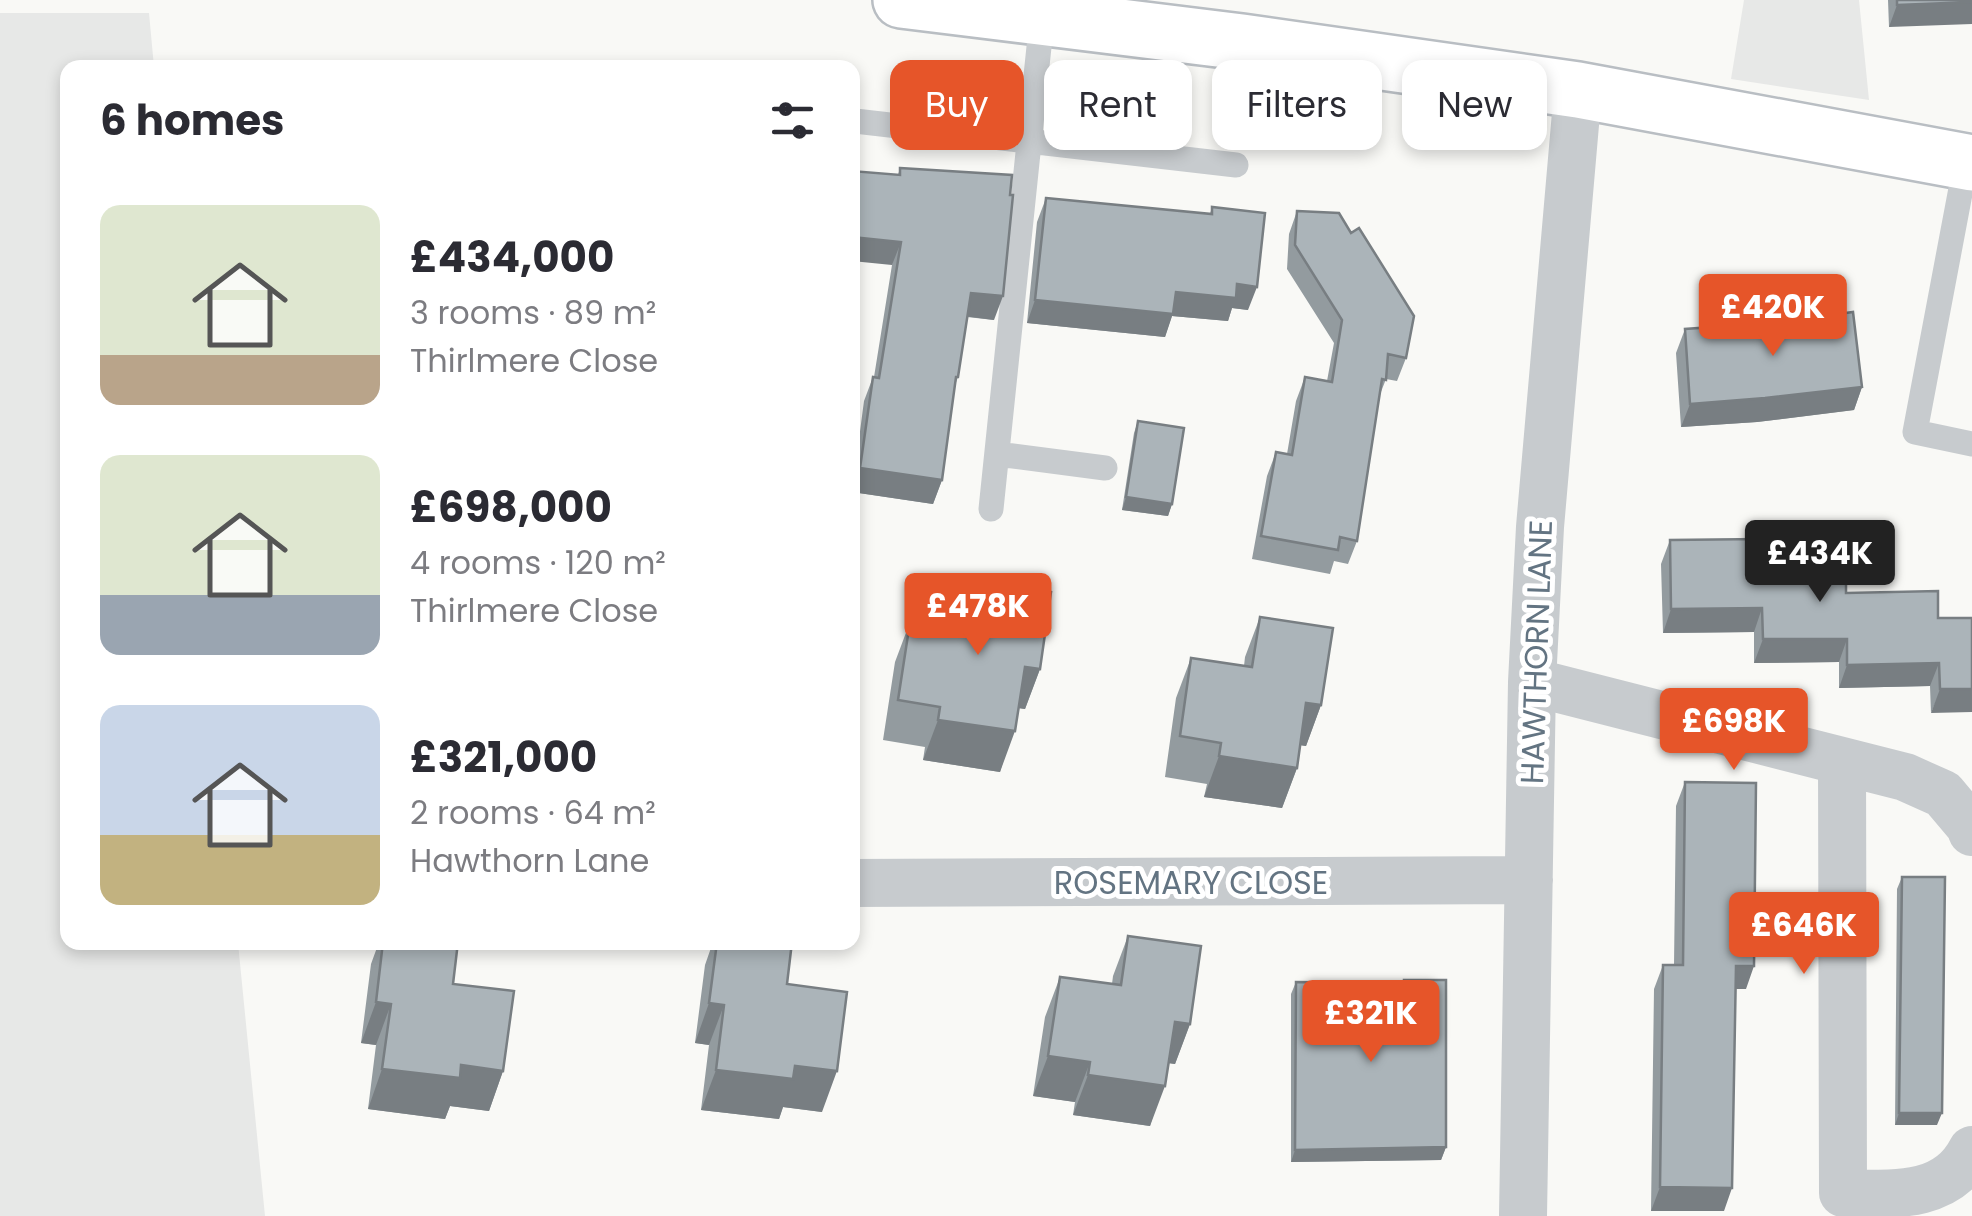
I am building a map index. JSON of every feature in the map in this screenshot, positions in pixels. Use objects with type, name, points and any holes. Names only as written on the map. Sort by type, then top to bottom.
[{"type":"street","points":[[901,0],[1242,42],[1578,90],[1969,163]]},
{"type":"street","name":"HAWTHORN LANE","points":[[1523,1216],[1532,682],[1540,527],[1578,90]]},
{"type":"street","points":[[1532,682],[1905,777],[1942,794],[1972,832]]},
{"type":"street","points":[[1842,761],[1843,1193],[1903,1194],[1931,1188],[1950,1178],[1972,1150]]},
{"type":"street","name":"ROSEMARY CLOSE","points":[[860,883],[1529,880]]},
{"type":"lane","points":[[991,509],[1042,18]]},
{"type":"lane","points":[[860,122],[1236,165]]},
{"type":"lane","points":[[1969,163],[1915,432],[1972,444]]},
{"type":"lane","points":[[997,454],[1105,468]]},
{"type":"shaded area","points":[[1744,0],[1859,0],[1869,100],[1731,79]]},
{"type":"shaded area","points":[[0,13],[149,13],[153,60],[60,60],[60,950],[239,950],[265,1216],[0,1216]]},
{"type":"building","points":[[1897,0],[1972,0],[1972,2],[1897,5]]},
{"type":"building","points":[[900,168],[1012,175],[1003,296],[971,293],[942,480],[860,468],[873,377],[879,378],[901,242],[860,238],[860,172],[900,175]]},
{"type":"building","points":[[1046,198],[1212,214],[1212,207],[1265,213],[1257,287],[1237,284],[1236,298],[1176,292],[1173,314],[1035,300]]},
{"type":"building","points":[[1297,211],[1339,213],[1351,233],[1359,228],[1414,316],[1406,358],[1388,354],[1357,541],[1340,537],[1338,550],[1261,536],[1276,452],[1292,455],[1305,377],[1332,382],[1342,320],[1295,245]]},
{"type":"building","points":[[1853,312],[1862,387],[1690,404],[1685,329]]},
{"type":"building","points":[[1138,421],[1184,428],[1172,504],[1126,497]]},
{"type":"building","points":[[1761,539],[1761,543],[1803,542],[1803,568],[1846,566],[1846,593],[1938,591],[1938,618],[1972,618],[1972,689],[1940,689],[1939,663],[1847,665],[1847,639],[1763,639],[1762,608],[1671,609],[1670,540]]},
{"type":"building","points":[[978,581],[1051,592],[1040,669],[1025,667],[1015,731],[938,720],[940,707],[898,700],[910,622],[971,631]]},
{"type":"building","points":[[1260,617],[1333,628],[1321,705],[1306,703],[1297,768],[1219,756],[1221,743],[1180,736],[1191,658],[1252,667]]},
{"type":"building","points":[[1685,782],[1756,783],[1754,966],[1736,966],[1732,1188],[1660,1187],[1663,965],[1683,965]]},
{"type":"building","points":[[1902,877],[1945,877],[1942,1113],[1899,1113]]},
{"type":"building","points":[[1128,936],[1201,946],[1190,1024],[1175,1022],[1165,1086],[1088,1075],[1090,1062],[1048,1056],[1060,977],[1121,985]]},
{"type":"building","points":[[382,950],[457,950],[453,984],[514,991],[503,1071],[461,1065],[460,1078],[382,1069],[391,1004],[376,1002]]},
{"type":"building","points":[[716,950],[791,950],[787,984],[847,992],[837,1071],[795,1066],[793,1079],[716,1070],[724,1005],[709,1003]]},
{"type":"building","points":[[1446,980],[1446,1147],[1295,1150],[1296,982]]}]
